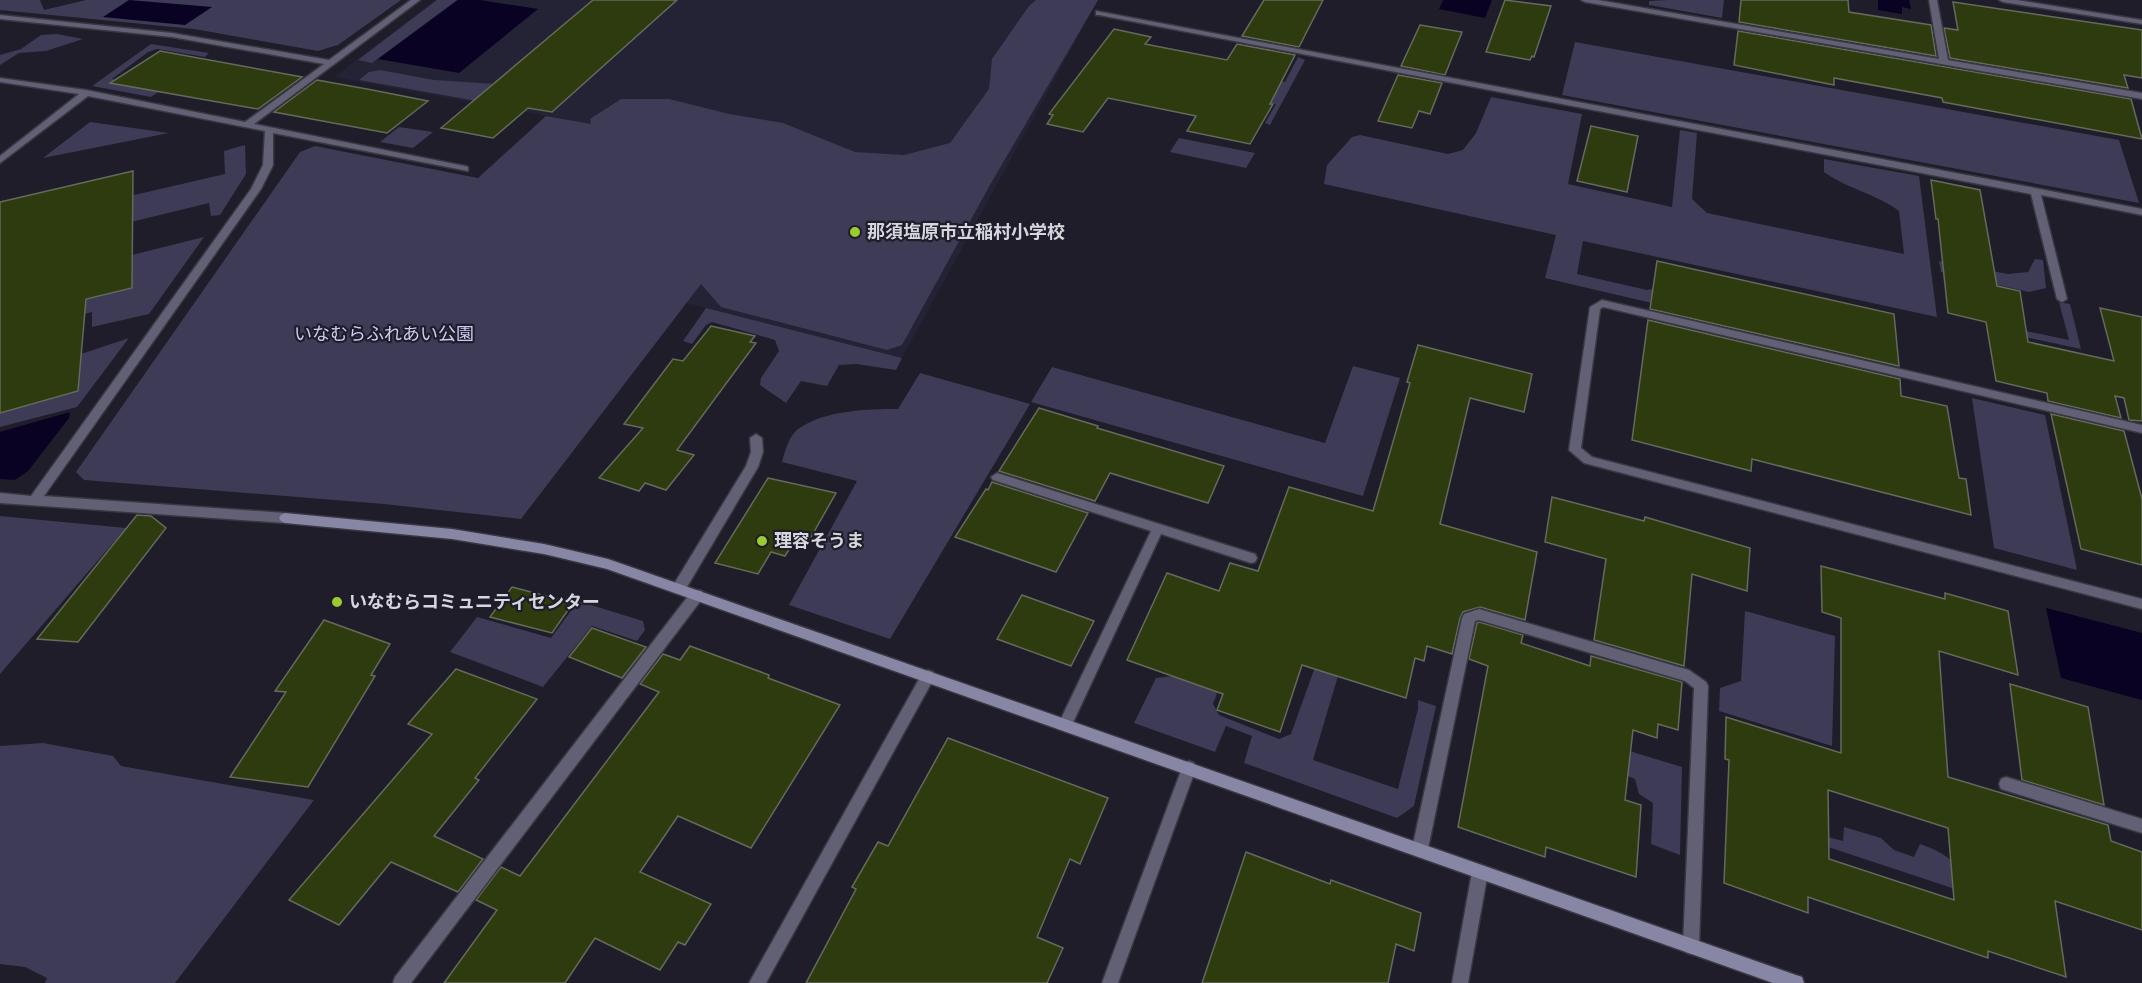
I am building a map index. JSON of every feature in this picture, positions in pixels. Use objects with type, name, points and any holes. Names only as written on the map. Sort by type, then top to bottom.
[{"type":"street","points":[[248,125],[416,0]]},
{"type":"street","points":[[1585,0],[2142,96]]},
{"type":"street","points":[[1933,0],[1944,62]]},
{"type":"street","points":[[2003,0],[2142,22]]},
{"type":"street","points":[[1098,13],[2142,212]]},
{"type":"street","points":[[0,17],[172,35],[331,63]]},
{"type":"street","points":[[0,80],[86,93],[465,169]]},
{"type":"street","points":[[0,160],[86,93]]},
{"type":"street","points":[[34,501],[256,189],[268,165],[269,129]]},
{"type":"street","points":[[2035,191],[2062,298]]},
{"type":"street","points":[[2142,429],[1602,303],[1595,307],[1575,450],[1588,460],[2142,604]]},
{"type":"street","points":[[679,588],[752,467],[757,452],[756,438]]},
{"type":"street","points":[[997,477],[1251,558]]},
{"type":"street","points":[[0,498],[285,518],[452,534],[544,549],[608,564],[1796,983]]},
{"type":"street","points":[[1065,725],[1158,528]]},
{"type":"street","points":[[401,983],[697,595]]},
{"type":"street","points":[[1420,849],[1469,618],[1479,614],[1689,676],[1701,686],[1690,946]]},
{"type":"street","points":[[757,983],[928,676]]},
{"type":"street","points":[[1110,983],[1190,768]]},
{"type":"street","points":[[2006,784],[2142,826]]},
{"type":"street","points":[[1460,983],[1480,872]]},
{"type":"shaded area","points":[[129,0],[212,7],[185,25],[103,17]]},
{"type":"shaded area","name":"那須塩原市立稲村小学校","points":[[435,0],[1098,0],[902,358],[686,303],[793,161],[334,77]]},
{"type":"shaded area","points":[[458,0],[480,0],[538,9],[459,73],[378,59]]},
{"type":"shaded area","points":[[1443,0],[1492,0],[1485,18],[1439,9]]},
{"type":"shaded area","points":[[1878,0],[1909,0],[1911,9],[1902,7],[1902,14],[1878,10]]},
{"type":"shaded area","points":[[70,412],[69,418],[28,471],[15,480],[0,479],[0,432]]},
{"type":"shaded area","points":[[2046,608],[2142,633],[2142,700],[2061,678]]},
{"type":"green space","points":[[0,0],[40,0],[44,10],[86,0],[401,0],[338,45],[318,51],[194,29],[0,10]]},
{"type":"green space","points":[[437,0],[457,0],[372,63],[358,60]]},
{"type":"green space","name":"いなむらふれあい公園","points":[[1036,0],[1098,0],[990,185],[902,345],[887,350],[721,307],[701,284],[521,519],[384,504],[84,480],[76,472],[300,152],[315,146],[478,178],[546,116],[591,124],[590,119],[621,99],[669,99],[729,114],[783,123],[855,152],[904,155],[950,143],[989,89],[992,59],[1029,6]]},
{"type":"green space","points":[[1724,0],[1722,18],[1649,5],[1649,1]]},
{"type":"green space","points":[[57,34],[83,39],[46,51],[19,53],[0,65],[0,55],[21,49],[41,35]]},
{"type":"green space","points":[[1575,42],[2119,140],[2139,203],[1562,95]]},
{"type":"green space","points":[[151,44],[209,53],[205,57],[157,49],[148,52],[112,79],[138,84],[173,82],[151,97],[92,86]]},
{"type":"green space","points":[[1298,57],[1305,60],[1270,125],[1265,123],[1276,104],[1257,101],[1268,78],[1285,82]]},
{"type":"green space","points":[[380,70],[434,80],[496,84],[499,105],[359,80],[369,72]]},
{"type":"green space","points":[[1491,97],[1582,114],[1568,184],[1672,207],[1680,130],[1697,133],[1692,199],[1707,213],[1904,254],[1899,211],[1824,172],[1824,159],[1919,176],[1937,317],[1583,241],[1577,274],[1647,290],[1658,288],[1673,308],[1545,278],[1556,235],[1324,184],[1327,165],[1352,137],[1360,135],[1448,154],[1463,150],[1476,133]]},
{"type":"green space","points":[[90,122],[169,133],[43,158]]},
{"type":"green space","points":[[399,127],[433,132],[413,148],[380,142]]},
{"type":"green space","points":[[1179,138],[1255,153],[1246,168],[1170,152]]},
{"type":"green space","points":[[245,145],[246,174],[220,215],[211,216],[209,203],[0,254],[0,226],[225,174],[224,151]]},
{"type":"green space","points":[[204,237],[149,314],[92,327],[92,312],[0,336],[0,321],[131,288],[132,255]]},
{"type":"green space","points":[[2035,259],[2043,260],[2046,288],[2029,292],[1941,272],[1939,261],[2008,274],[2028,272]]},
{"type":"green space","points":[[2059,302],[2070,304],[2081,349],[2006,333],[2006,327],[2069,340]]},
{"type":"green space","points":[[706,308],[902,358],[896,370],[856,364],[839,365],[827,386],[801,381],[786,403],[760,385],[761,378],[779,351],[775,340],[712,322],[706,325],[692,344],[683,341]]},
{"type":"green space","points":[[129,338],[77,407],[0,427],[0,413],[78,391],[81,354]]},
{"type":"green space","points":[[1353,366],[1400,378],[1363,496],[1031,402],[1052,367],[1325,443]]},
{"type":"green space","points":[[920,373],[1030,404],[890,639],[789,605],[857,481],[782,462],[790,440],[798,429],[833,414],[860,410],[898,409]]},
{"type":"green space","points":[[1972,398],[2045,415],[2077,570],[1994,548]]},
{"type":"green space","points":[[0,516],[126,528],[0,674]]},
{"type":"green space","points":[[578,601],[643,621],[645,630],[637,641],[592,626],[543,687],[450,652],[477,617],[551,638]]},
{"type":"green space","points":[[1745,611],[1835,636],[1832,746],[1719,711],[1720,688],[1741,681]]},
{"type":"green space","points":[[1228,664],[1213,704],[1219,715],[1279,739],[1291,734],[1315,667],[1338,676],[1313,760],[1398,789],[1418,709],[1418,700],[1436,706],[1414,806],[1397,818],[1244,763],[1252,736],[1226,726],[1215,752],[1134,723],[1156,678],[1181,675]]},
{"type":"green space","points":[[43,743],[113,756],[121,766],[314,800],[175,983],[45,983],[47,978],[25,967],[0,964],[0,746]]},
{"type":"green space","points":[[1616,747],[1682,767],[1680,855],[1651,844],[1653,803],[1639,794],[1635,779],[1613,770]]},
{"type":"green space","points":[[1844,827],[1881,838],[1894,850],[1914,857],[1920,844],[1940,852],[1966,877],[1976,896],[1795,836],[1799,829],[1843,841]]},
{"type":"building","points":[[593,0],[677,0],[552,112],[528,108],[493,138],[441,128]]},
{"type":"building","points":[[1264,0],[1323,0],[1299,47],[1242,36]]},
{"type":"building","points":[[1505,0],[1551,6],[1534,57],[1532,56],[1530,60],[1486,52]]},
{"type":"building","points":[[1741,0],[1848,0],[1849,12],[1931,25],[1936,56],[1739,22]]},
{"type":"building","points":[[1953,2],[2142,30],[2142,78],[2124,75],[2128,88],[1950,58],[1944,28],[1958,30]]},
{"type":"building","points":[[1420,25],[1462,32],[1445,75],[1401,66]]},
{"type":"building","points":[[1114,29],[1151,37],[1145,44],[1227,60],[1237,44],[1295,55],[1270,104],[1273,104],[1250,144],[1187,131],[1196,116],[1108,98],[1083,132],[1047,124],[1053,115],[1049,114]]},
{"type":"building","points":[[1738,31],[2131,99],[2142,139],[1943,102],[1942,98],[1834,78],[1834,85],[1734,65]]},
{"type":"building","points":[[160,51],[302,77],[258,109],[110,83]]},
{"type":"building","points":[[1398,75],[1442,83],[1430,114],[1419,111],[1412,128],[1378,121]]},
{"type":"building","points":[[317,80],[428,101],[387,133],[274,112]]},
{"type":"building","points":[[1591,126],[1638,136],[1627,192],[1577,181]]},
{"type":"building","points":[[133,171],[132,288],[86,299],[78,391],[0,413],[0,202]]},
{"type":"building","points":[[1931,180],[1980,190],[1997,286],[2020,291],[2028,342],[2114,361],[2100,308],[2142,317],[2142,421],[2129,420],[2124,398],[2115,396],[2121,418],[2048,401],[2047,393],[1996,381],[1986,322],[1948,313],[1938,219],[1936,219]]},
{"type":"building","points":[[1657,261],[1894,314],[1899,366],[1650,309]]},
{"type":"building","points":[[1648,320],[1900,379],[1901,396],[1947,406],[1959,478],[1966,479],[1971,515],[1752,459],[1751,471],[1632,440]]},
{"type":"building","points":[[711,326],[755,336],[750,342],[756,343],[677,450],[694,455],[666,490],[645,483],[639,491],[599,478],[643,428],[624,424],[673,359],[683,361]]},
{"type":"building","points":[[1418,345],[1532,374],[1524,412],[1470,398],[1440,524],[1537,552],[1525,620],[1480,607],[1463,612],[1452,654],[1427,646],[1424,661],[1415,658],[1406,698],[1302,665],[1280,732],[1217,710],[1223,694],[1127,660],[1167,573],[1219,591],[1230,563],[1258,571],[1289,487],[1373,511],[1410,383],[1407,382]]},
{"type":"building","points":[[1039,408],[1224,466],[1208,503],[1110,473],[1095,501],[999,471]]},
{"type":"building","points":[[2051,414],[2124,431],[2142,499],[2142,565],[2081,549]]},
{"type":"building","points":[[768,478],[836,493],[806,546],[793,543],[785,556],[771,552],[758,574],[715,563]]},
{"type":"building","points":[[992,482],[1088,513],[1056,572],[955,537]]},
{"type":"building","points":[[1552,497],[1644,521],[1645,517],[1750,548],[1747,591],[1692,574],[1684,666],[1594,640],[1606,559],[1545,542]]},
{"type":"building","points":[[137,515],[151,516],[166,528],[78,642],[37,639]]},
{"type":"building","points":[[1821,566],[1945,599],[1945,593],[2008,611],[2018,675],[1939,651],[1948,777],[2108,825],[2111,841],[2142,852],[2142,930],[2055,901],[2066,977],[1988,951],[1988,958],[1808,897],[1808,913],[1724,883],[1729,760],[1725,759],[1726,717],[1841,753],[1841,618],[1822,612]],"holes":[[[1828,790],[1948,828],[1954,900],[1829,859]]]},
{"type":"building","points":[[512,587],[573,603],[552,633],[490,617]]},
{"type":"building","points":[[1022,595],[1094,621],[1071,666],[997,639]]},
{"type":"building","points":[[324,620],[390,644],[371,675],[375,676],[308,787],[230,777],[286,692],[275,691]]},
{"type":"building","points":[[1479,622],[1523,635],[1521,643],[1590,666],[1591,656],[1682,682],[1678,730],[1658,724],[1657,738],[1633,730],[1625,800],[1641,805],[1636,877],[1546,847],[1545,857],[1458,827],[1488,666],[1469,659]]},
{"type":"building","points":[[592,628],[646,647],[622,678],[569,657]]},
{"type":"building","points":[[690,646],[769,675],[768,678],[840,705],[751,848],[678,816],[640,872],[711,904],[685,945],[678,942],[660,970],[595,938],[565,983],[444,983],[497,910],[476,900],[501,867],[520,876],[659,692],[640,684],[663,654],[680,660]]},
{"type":"building","points":[[456,669],[537,699],[475,778],[479,780],[434,836],[483,859],[458,892],[391,862],[339,925],[289,900],[432,734],[408,724]]},
{"type":"building","points":[[2010,684],[2088,707],[2104,805],[2022,780]]},
{"type":"building","points":[[948,738],[1108,798],[1080,864],[1070,859],[1037,937],[1063,948],[1047,983],[806,983],[856,889],[852,887],[878,842],[888,846]]},
{"type":"building","points":[[1246,852],[1330,884],[1331,880],[1421,913],[1414,951],[1396,944],[1388,983],[1202,983]]},
{"type":"place","name":"那須塩原市立稲村小学校","points":[[855,232]]},
{"type":"place","name":"理容そうま","points":[[762,541]]},
{"type":"place","name":"いなむらコミュニティセンター","points":[[337,602]]}]
